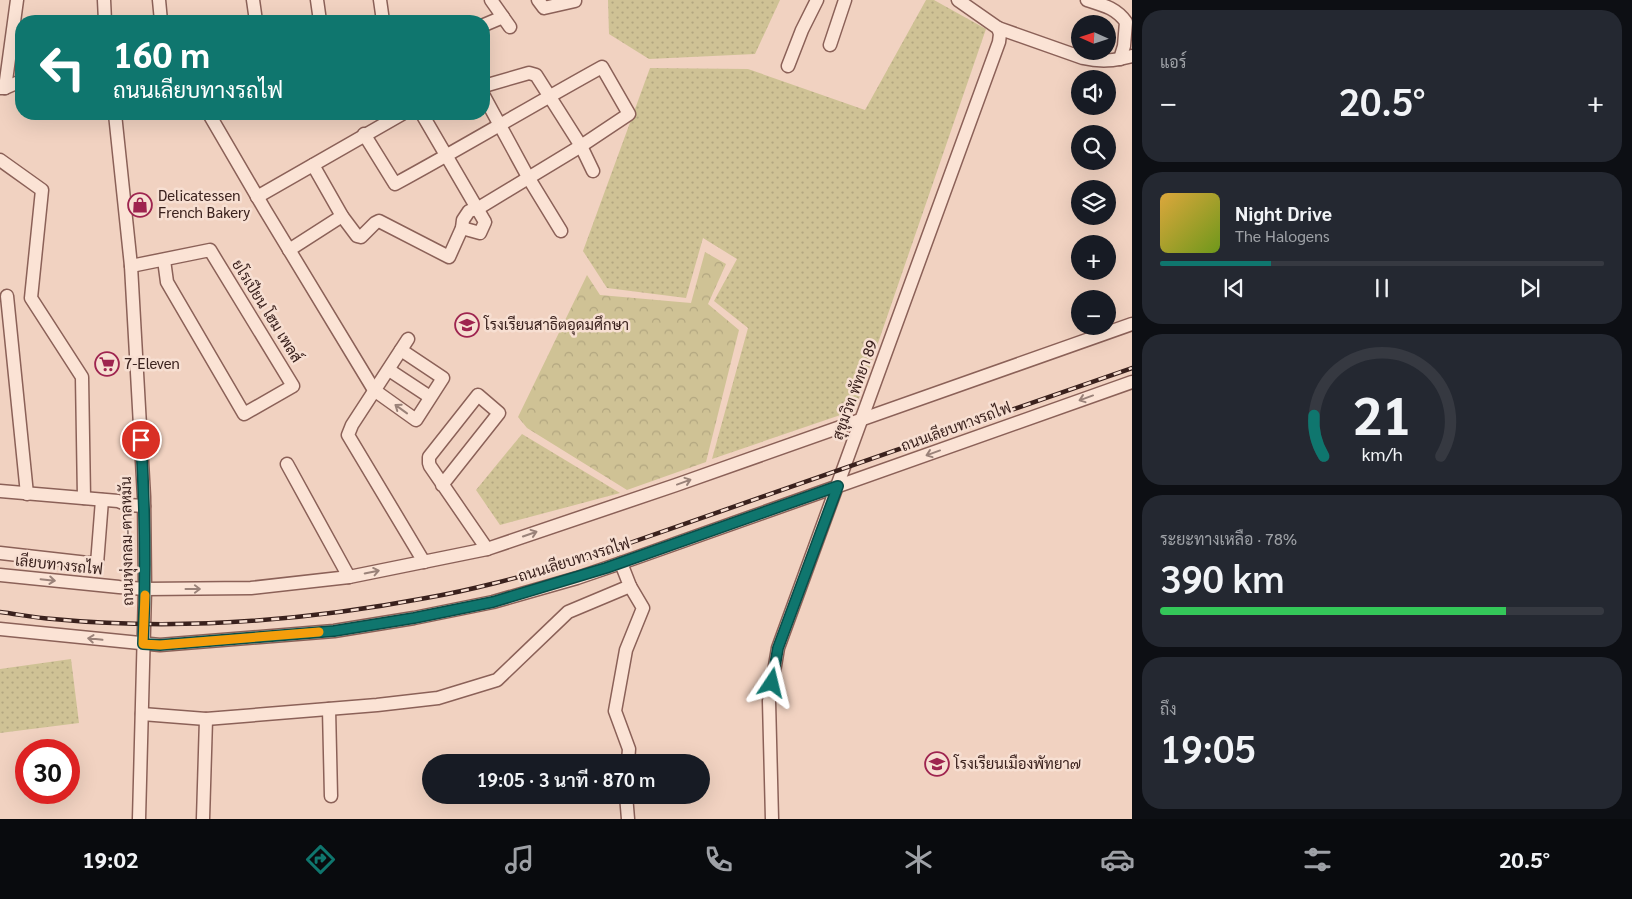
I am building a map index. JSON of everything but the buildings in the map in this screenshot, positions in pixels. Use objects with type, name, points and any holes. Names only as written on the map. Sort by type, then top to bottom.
[{"type":"street","points":[[3,88],[17,0]]},
{"type":"street","points":[[104,0],[105,15]]},
{"type":"street","points":[[159,0],[160,15]]},
{"type":"street","points":[[253,0],[255,15]]},
{"type":"street","points":[[317,0],[319,15]]},
{"type":"street","points":[[380,0],[382,15]]},
{"type":"street","points":[[490,24],[507,22],[491,0]]},
{"type":"street","points":[[538,0],[544,8],[574,2],[574,0]]},
{"type":"street","points":[[788,66],[802,30],[817,0]]},
{"type":"street","points":[[830,45],[845,0]]},
{"type":"street","points":[[958,0],[998,28],[1083,58],[1106,62],[1126,57],[1124,46],[1126,22],[1115,7],[1087,0]]},
{"type":"street","name":"สุขุมวิท พัทยา 89","points":[[772,819],[769,701],[778,648],[999,42],[1000,34],[998,28]]},
{"type":"street","points":[[313,166],[342,216],[357,236],[361,237],[379,221],[449,257],[462,228],[463,220],[469,210],[477,208],[581,146],[629,114],[602,66],[395,184],[364,134]]},
{"type":"street","points":[[490,84],[533,73],[540,79],[550,95],[581,146],[593,171]]},
{"type":"street","points":[[3,88],[15,83]]},
{"type":"street","points":[[490,108],[528,177],[562,231]]},
{"type":"street","name":"ถนนทุ่งกลม-ตาลหมัน","points":[[116,120],[130,266],[144,501],[145,589],[139,819]]},
{"type":"street","points":[[212,120],[374,390],[416,420],[443,378],[405,345],[374,390],[352,425],[348,435],[424,562]]},
{"type":"street","points":[[257,197],[391,120]]},
{"type":"street","points":[[425,120],[485,222],[480,232],[462,228]]},
{"type":"street","points":[[0,160],[42,190],[30,298],[82,377],[84,498]]},
{"type":"street","points":[[289,250],[342,216]]},
{"type":"street","name":"ยโรเปียน โฮม เพลส์","points":[[130,266],[210,250],[294,386],[244,414],[167,282],[164,260]]},
{"type":"street","points":[[27,494],[3,296],[30,298]]},
{"type":"street","points":[[145,589],[251,588],[349,577],[487,549],[676,485],[1132,324]]},
{"type":"street","points":[[389,370],[430,397]]},
{"type":"street","name":"ถนนเลียบทางรถไฟ","points":[[0,629],[160,645],[334,631],[414,618],[493,602],[577,578],[621,563],[1132,382]]},
{"type":"street","points":[[442,485],[499,413],[478,394],[429,457],[428,463],[442,485],[487,549]]},
{"type":"street","points":[[287,464],[349,577]]},
{"type":"street","points":[[0,491],[118,501],[128,497],[144,501]]},
{"type":"street","points":[[0,553],[97,564],[102,500]]},
{"type":"street","points":[[621,563],[630,586],[643,608],[626,650],[614,711],[629,748],[629,754]]},
{"type":"street","name":"เลียบทางรถไฟ","points":[[0,575],[145,589]]},
{"type":"street","points":[[142,714],[206,719],[438,698],[496,680],[568,612],[630,586]]},
{"type":"street","points":[[329,709],[331,796]]},
{"type":"street","points":[[203,819],[206,719]]},
{"type":"street","points":[[627,804],[628,819]]},
{"type":"green space","points":[[608,0],[780,0],[755,54],[649,59],[609,34]]},
{"type":"green space","points":[[926,0],[934,0],[986,29],[855,410],[712,459],[748,328],[714,301],[737,259],[703,238],[686,298],[607,288],[583,251],[650,68],[748,69],[865,110]]},
{"type":"green space","points":[[705,252],[726,264],[708,304],[739,330],[706,462],[627,490],[527,428],[518,417],[587,275],[600,295],[691,303]]},
{"type":"green space","points":[[522,434],[620,493],[500,525],[476,490]]},
{"type":"green space","points":[[71,659],[79,723],[0,733],[0,669]]},
{"type":"railway","points":[[0,612],[46,618],[146,624],[240,622],[334,613],[465,590],[581,560],[1132,368]]},
{"type":"slow traffic","points":[[145,595],[143,644],[160,645],[319,632]]},
{"type":"place","name":"Delicatessen French Bakery","points":[[140,205]]},
{"type":"place","name":"โรงเรียนสาธิตอุดมศึกษา","points":[[467,325]]},
{"type":"place","name":"7-Eleven","points":[[107,364]]},
{"type":"place","name":"โรงเรียนเมืองพัทยา๗","points":[[937,764]]},
{"type":"route","points":[[141,440],[145,589],[143,644],[160,645],[334,631],[414,618],[493,602],[577,578],[838,486],[778,648],[772,683]]}]
